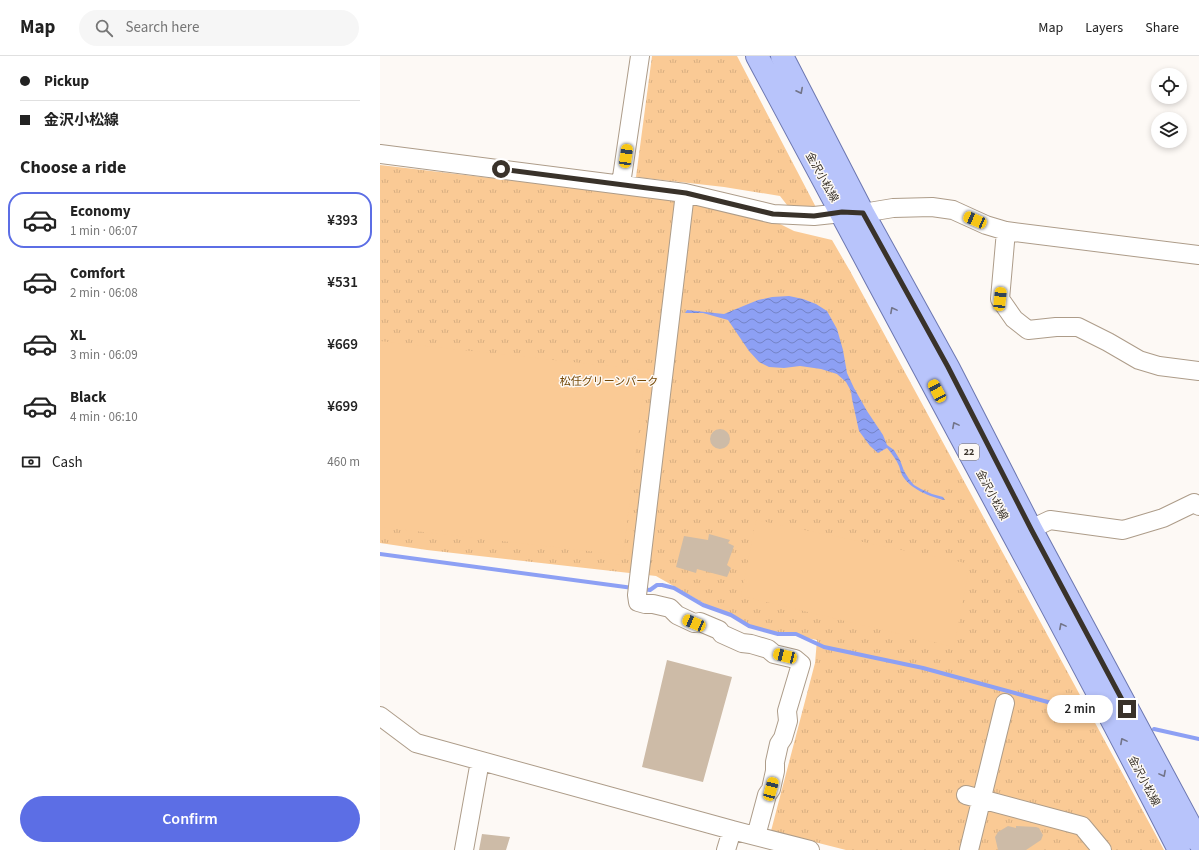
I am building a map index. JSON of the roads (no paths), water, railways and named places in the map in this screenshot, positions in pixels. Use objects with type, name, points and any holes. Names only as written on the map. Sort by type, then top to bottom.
[{"type":"main road","name":"金沢小松線","points":[[757,56],[842,212],[1151,794],[1179,850]]},
{"type":"main road","name":"金沢小松線","points":[[782,56],[863,213],[948,367],[1031,529],[1199,842]]},
{"type":"street","points":[[621,184],[640,56]]},
{"type":"street","points":[[380,154],[686,193],[773,214],[814,216],[842,212],[863,213],[893,208],[932,207],[953,210],[1006,231],[1199,255]]},
{"type":"street","points":[[686,193],[637,593],[638,602],[670,608],[677,615],[694,623],[700,622],[718,630],[722,634],[742,644],[751,644],[768,649],[774,654],[795,659],[801,664],[787,711],[787,727],[779,744],[771,789],[767,795],[756,836]]},
{"type":"street","points":[[1006,231],[1000,299],[1014,319],[1028,330],[1056,327],[1078,327],[1140,360],[1159,366],[1199,371]]},
{"type":"street","points":[[1031,529],[1050,520],[1123,530],[1162,518],[1198,501]]},
{"type":"street","points":[[969,850],[974,797],[1005,703]]},
{"type":"street","points":[[380,716],[416,743],[810,850]]},
{"type":"street","points":[[464,850],[480,761]]},
{"type":"street","points":[[974,797],[1082,826],[1102,850]]},
{"type":"street","points":[[726,850],[732,830]]},
{"type":"water","points":[[789,296],[816,304],[827,311],[837,329],[847,373],[867,411],[883,435],[887,445],[894,450],[904,471],[914,485],[932,494],[943,497],[945,500],[921,492],[910,484],[902,475],[897,461],[887,448],[878,453],[870,446],[859,431],[851,391],[846,382],[837,374],[821,369],[800,366],[784,368],[769,367],[759,362],[749,351],[728,320],[703,313],[685,313],[687,310],[724,314],[758,300]]},
{"type":"waterway","points":[[380,554],[633,588]]},
{"type":"waterway","points":[[642,589],[650,590],[657,585],[674,588],[703,605],[731,615],[749,626],[778,634],[796,634],[824,647],[923,668],[1092,714]]},
{"type":"waterway","points":[[1154,729],[1199,739]]},
{"type":"park label","name":"松任グリーンパーク","points":[[609,381]]}]
